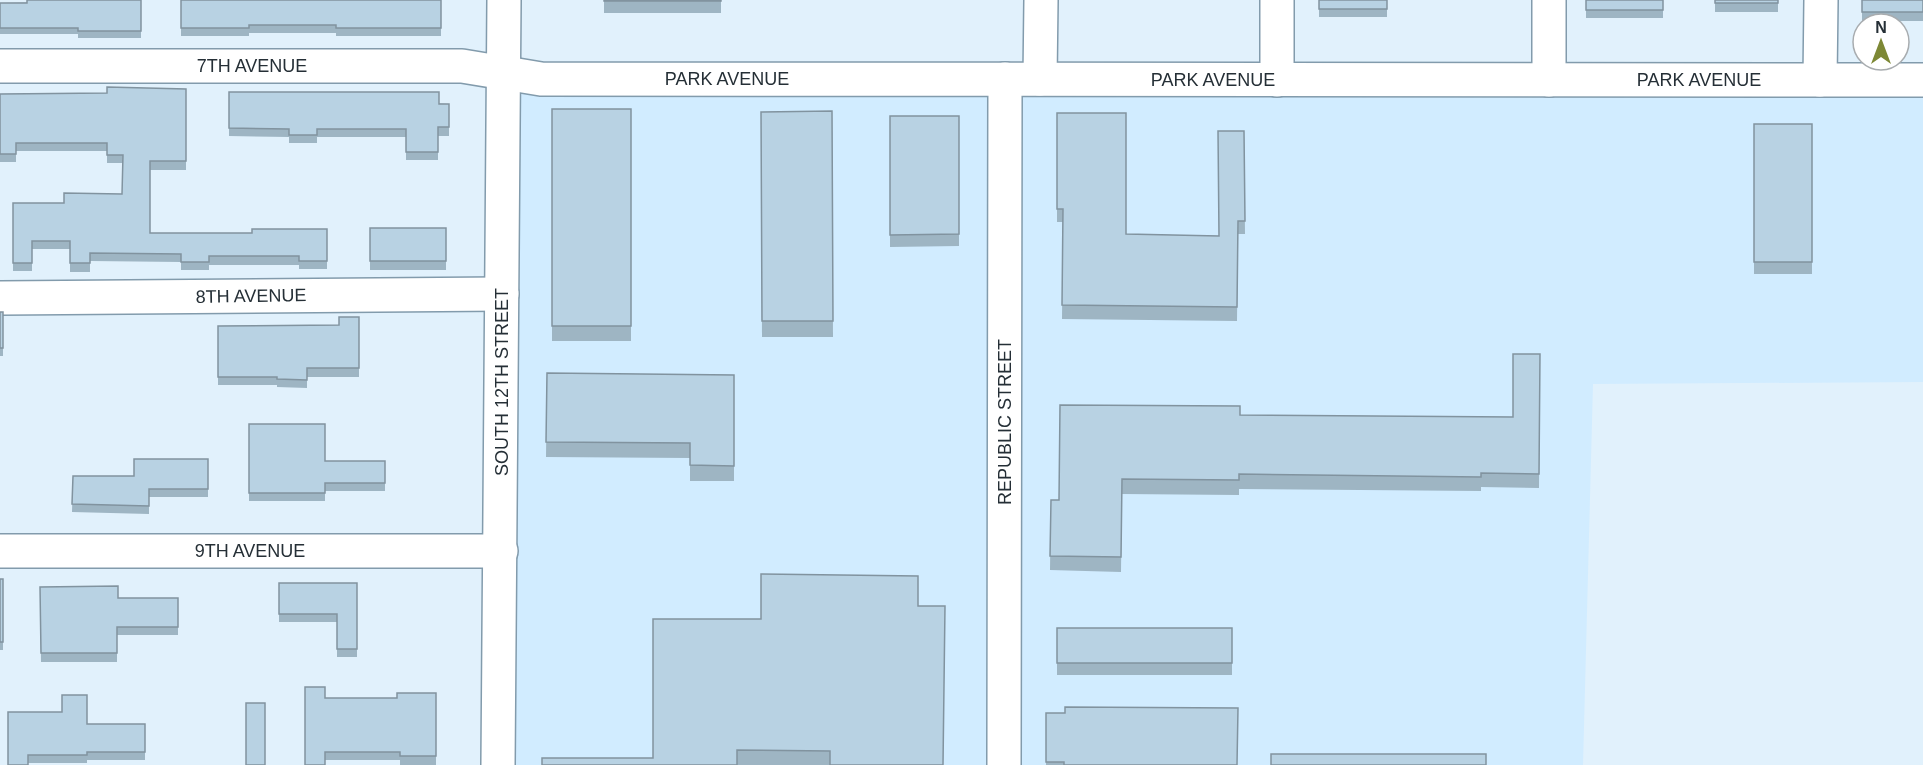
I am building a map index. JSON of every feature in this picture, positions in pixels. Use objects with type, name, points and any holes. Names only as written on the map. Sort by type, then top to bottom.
[{"type":"street","name":"SOUTH 12TH STREET","points":[[498,765],[504,0]]},
{"type":"street","points":[[1040,79],[1041,0]]},
{"type":"street","points":[[1276,80],[1277,0]]},
{"type":"street","points":[[1549,0],[1549,80]]},
{"type":"street","points":[[1820,80],[1821,0]]},
{"type":"street","name":"7TH AVENUE","points":[[0,66],[462,66],[503,73]]},
{"type":"street","name":"PARK AVENUE","points":[[503,73],[542,79],[1923,80]]},
{"type":"street","name":"REPUBLIC STREET","points":[[1004,765],[1005,79]]},
{"type":"street","name":"8TH AVENUE","points":[[0,298],[502,294]]},
{"type":"street","name":"9TH AVENUE","points":[[0,551],[501,551]]},
{"type":"shaded area","points":[[514,94],[1923,98],[1923,382],[1593,384],[1583,765],[512,765]]},
{"type":"building","points":[[27,0],[141,0],[141,31],[0,28],[0,3],[27,3]]},
{"type":"building","points":[[181,0],[441,0],[441,28],[249,25],[249,28],[181,28]]},
{"type":"building","points":[[721,0],[721,1],[604,1]]},
{"type":"building","points":[[1319,0],[1387,0],[1387,9],[1319,9]]},
{"type":"building","points":[[1586,0],[1663,0],[1663,10],[1586,10]]},
{"type":"building","points":[[1715,0],[1778,0],[1778,3],[1715,3]]},
{"type":"building","points":[[1862,0],[1923,0],[1923,12],[1862,12]]},
{"type":"building","points":[[107,87],[186,89],[186,161],[150,161],[150,233],[252,233],[252,229],[327,229],[327,261],[299,261],[299,256],[209,256],[209,262],[181,262],[181,254],[90,253],[90,263],[70,263],[70,241],[32,241],[32,263],[13,263],[13,203],[64,203],[64,193],[122,194],[123,155],[107,155],[107,143],[16,143],[16,154],[0,154],[0,94],[107,93]]},
{"type":"building","points":[[229,92],[439,92],[439,104],[449,104],[449,127],[438,127],[438,152],[406,152],[406,129],[317,129],[317,135],[289,135],[289,129],[229,128]]},
{"type":"building","points":[[552,109],[631,109],[631,326],[552,326]]},
{"type":"building","points":[[832,111],[833,321],[762,321],[761,112]]},
{"type":"building","points":[[1057,113],[1126,113],[1126,234],[1219,236],[1218,131],[1244,131],[1245,221],[1238,221],[1237,307],[1062,305],[1063,209],[1057,209]]},
{"type":"building","points":[[890,116],[959,116],[959,234],[890,235]]},
{"type":"building","points":[[1754,124],[1812,124],[1812,262],[1754,262]]},
{"type":"building","points":[[370,228],[446,228],[446,261],[370,261]]},
{"type":"building","points":[[0,312],[3,312],[3,348],[0,348]]},
{"type":"building","points":[[339,317],[359,317],[359,368],[307,368],[307,380],[277,379],[277,377],[218,377],[218,326],[339,325]]},
{"type":"building","points":[[1513,354],[1540,354],[1539,474],[1481,473],[1481,477],[1239,474],[1239,480],[1122,479],[1121,557],[1050,556],[1051,500],[1059,500],[1060,405],[1240,406],[1240,415],[1513,417]]},
{"type":"building","points":[[547,373],[734,375],[734,466],[690,465],[690,443],[546,442]]},
{"type":"building","points":[[249,424],[325,424],[325,461],[385,461],[385,483],[325,483],[325,493],[249,493]]},
{"type":"building","points":[[134,459],[208,459],[208,489],[149,489],[149,506],[72,504],[73,476],[134,476]]},
{"type":"building","points":[[761,574],[918,576],[918,606],[945,606],[943,765],[830,765],[830,751],[737,750],[737,765],[542,765],[542,758],[653,758],[653,619],[761,619]]},
{"type":"building","points":[[0,579],[3,579],[3,642],[0,642]]},
{"type":"building","points":[[279,583],[357,583],[357,649],[337,649],[337,614],[279,614]]},
{"type":"building","points":[[118,586],[118,598],[178,598],[178,627],[117,627],[117,653],[41,653],[40,587]]},
{"type":"building","points":[[1057,628],[1232,628],[1232,663],[1057,663]]},
{"type":"building","points":[[305,687],[325,687],[325,698],[397,698],[397,693],[436,693],[436,756],[400,756],[400,752],[325,752],[325,765],[305,765]]},
{"type":"building","points":[[62,695],[87,695],[87,724],[145,724],[145,752],[28,755],[28,765],[8,765],[8,712],[62,712]]},
{"type":"building","points":[[246,703],[265,703],[265,765],[246,765]]},
{"type":"building","points":[[1065,707],[1238,708],[1237,765],[1064,765],[1064,762],[1046,762],[1046,713],[1065,713]]},
{"type":"building","points":[[1271,754],[1486,754],[1486,765],[1271,765]]}]
